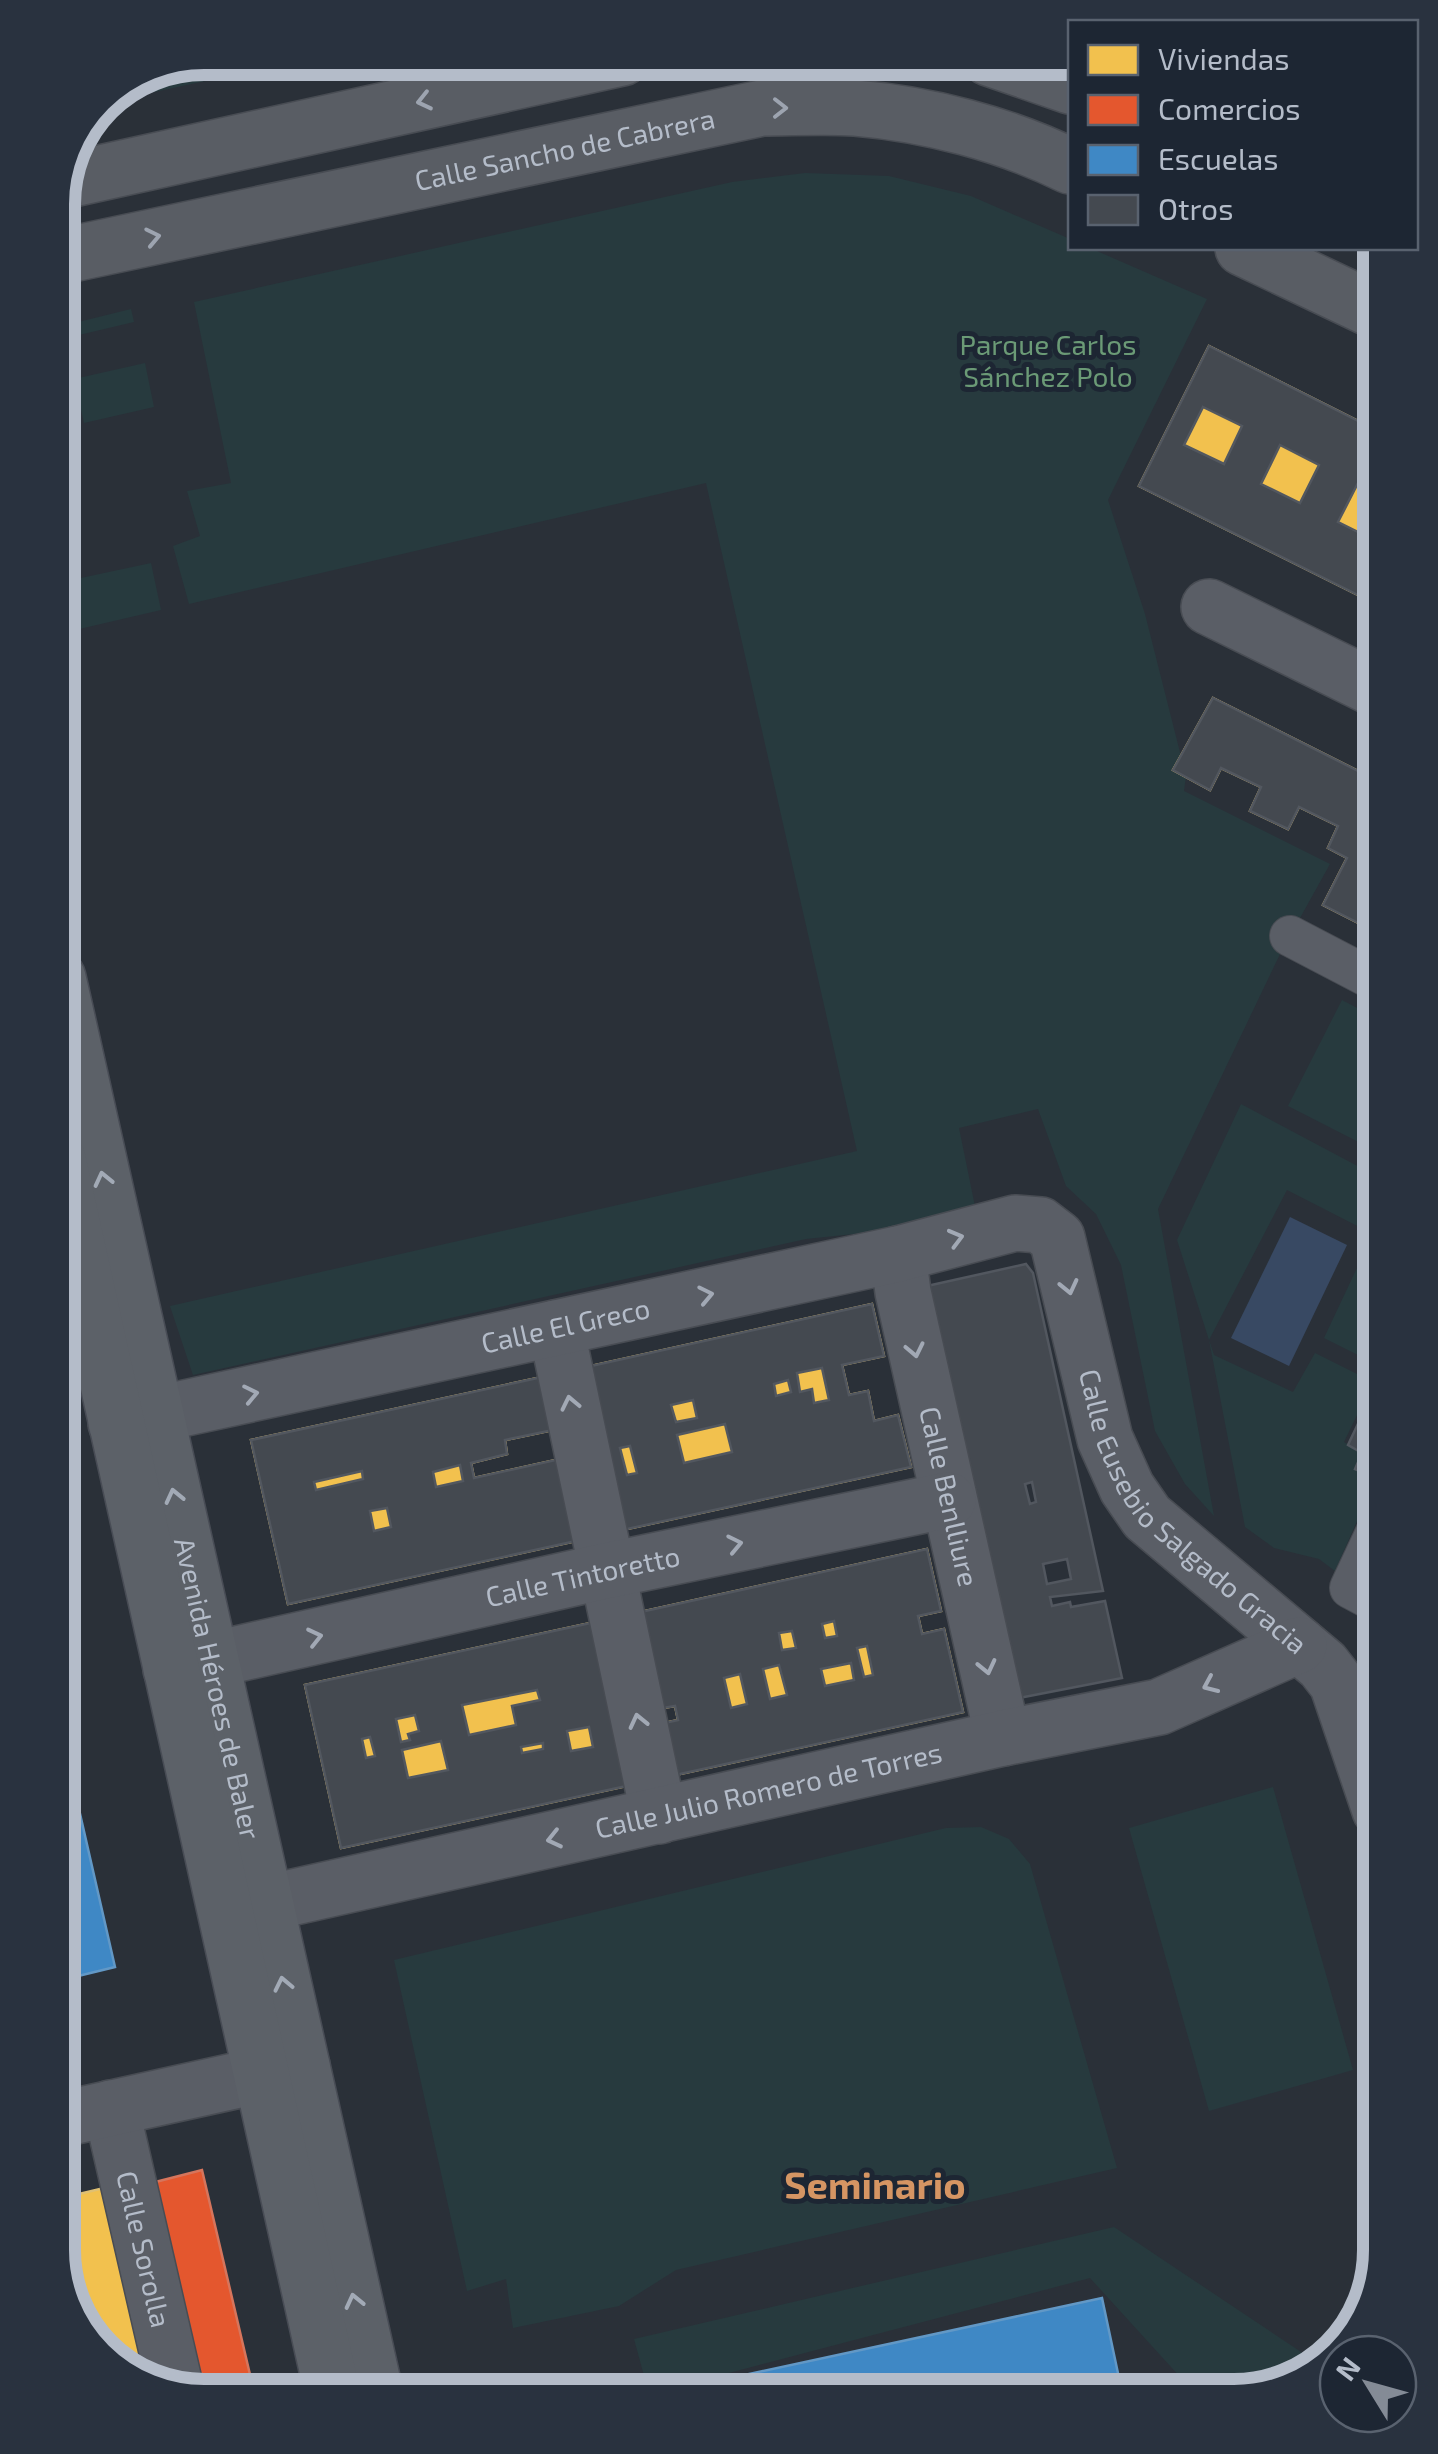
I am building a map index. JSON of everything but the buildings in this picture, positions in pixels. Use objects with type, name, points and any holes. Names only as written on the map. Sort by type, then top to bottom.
[{"type":"main road","points":[[78,178],[545,75]]},
{"type":"main road","points":[[1039,75],[1068,85]]},
{"type":"main road","name":"Calle Sancho de Cabrera","points":[[75,253],[762,108],[854,108],[936,120],[1037,150],[1068,165]]},
{"type":"main road","points":[[1253,250],[1298,259],[1363,301]]},
{"type":"main road","name":"Avenida Héroes de Baler","points":[[75,1074],[136,1419]]},
{"type":"main road","name":"Avenida Héroes de Baler","points":[[75,1216],[136,1419],[201,1663],[246,1908],[282,2071],[330,2379]]},
{"type":"main road","name":"Avenida Héroes de Baler","points":[[282,2071],[371,2379]]},
{"type":"street","points":[[1209,606],[1363,683]]},
{"type":"street","points":[[1290,936],[1363,974]]},
{"type":"street","name":"Calle El Greco","points":[[136,1419],[898,1254],[1015,1223]]},
{"type":"street","name":"Calle Eusebio Salgado Gracia","points":[[1015,1223],[1040,1225],[1057,1238],[1105,1439],[1127,1488],[1147,1518],[1322,1664],[1337,1683],[1363,1760]]},
{"type":"street","name":"Calle Benlliure","points":[[898,1254],[902,1292],[1003,1738]]},
{"type":"street","points":[[556,1328],[659,1816]]},
{"type":"street","name":"Calle Tintoretto","points":[[201,1663],[605,1571],[948,1500]]},
{"type":"street","points":[[1363,1560],[1350,1588],[1363,1595]]},
{"type":"street","name":"Calle Julio Romero de Torres","points":[[246,1908],[1003,1738],[1159,1707],[1299,1645]]},
{"type":"street","points":[[75,2116],[282,2071]]},
{"type":"street","name":"Calle Sorolla","points":[[110,2108],[173,2375]]},
{"type":"green space","points":[[233,75],[133,97],[179,77]]},
{"type":"green space","name":"Parque Carlos Sánchez Polo","points":[[805,173],[889,176],[971,196],[1068,238],[1068,250],[1095,250],[1207,299],[1108,500],[1145,614],[1186,776],[1184,791],[1330,864],[1280,954],[1158,1209],[1214,1516],[1185,1484],[1155,1431],[1121,1265],[1096,1214],[1066,1186],[1038,1109],[959,1128],[978,1221],[806,1239],[193,1375],[170,1306],[857,1151],[706,483],[189,604],[173,546],[200,536],[187,491],[231,483],[194,302],[732,182]]},
{"type":"green space","points":[[131,309],[134,322],[75,336],[75,323]]},
{"type":"green space","points":[[145,363],[154,407],[84,423],[75,379]]},
{"type":"green space","points":[[151,563],[161,610],[75,630],[75,579]]},
{"type":"green space","points":[[1342,1000],[1363,1011],[1363,1144],[1288,1106]]},
{"type":"green space","points":[[1241,1104],[1363,1169],[1363,1229],[1287,1190],[1209,1340],[1177,1240]]},
{"type":"green space","points":[[1363,1255],[1363,1358],[1324,1338]]},
{"type":"green space","points":[[1209,1340],[1214,1355],[1293,1392],[1315,1353],[1363,1377],[1363,1403],[1344,1442],[1362,1453],[1356,1469],[1363,1472],[1363,1507],[1335,1571],[1319,1559],[1274,1548],[1245,1527]]},
{"type":"green space","points":[[1273,1787],[1353,2070],[1209,2111],[1129,1828]]},
{"type":"green space","points":[[981,1827],[1009,1839],[1030,1864],[1117,2168],[676,2270],[619,2306],[513,2328],[506,2279],[467,2291],[394,1960],[946,1828]]},
{"type":"green space","points":[[1114,2227],[1307,2356],[1268,2375],[1182,2379],[1090,2278],[706,2379],[645,2379],[634,2339]]},
{"type":"water","points":[[1290,1217],[1347,1245],[1289,1366],[1231,1338]]},
{"type":"district","name":"Seminario","points":[[875,2186]]}]
